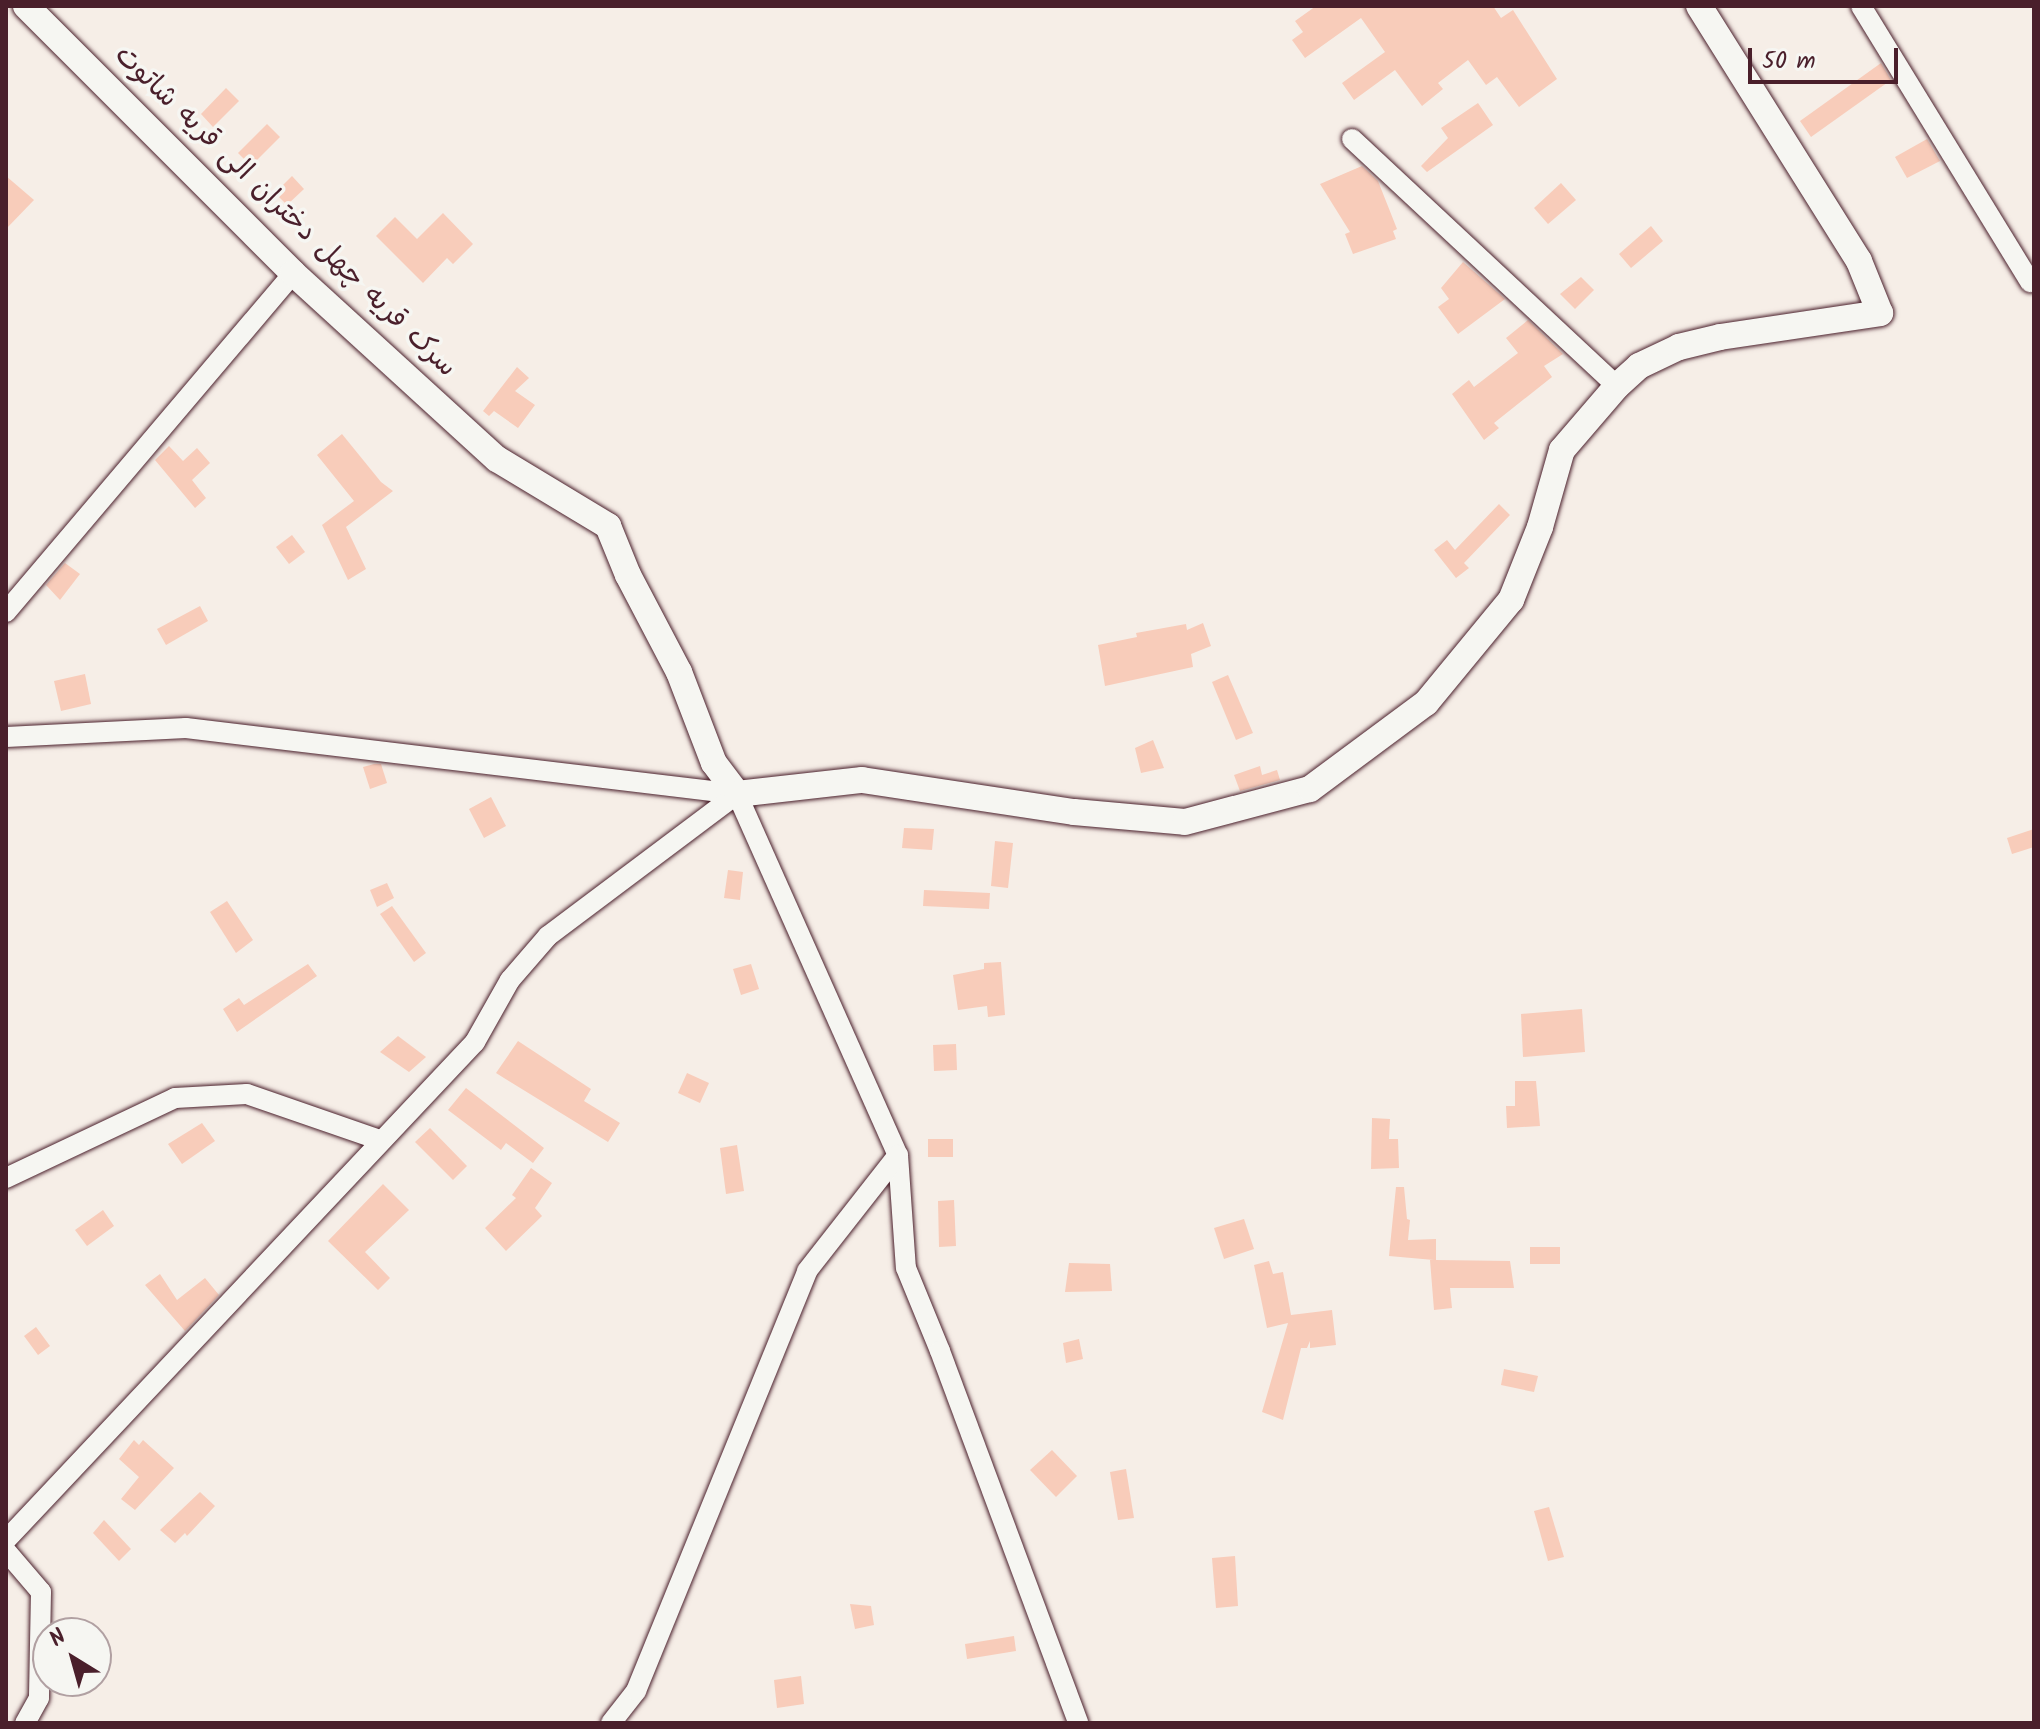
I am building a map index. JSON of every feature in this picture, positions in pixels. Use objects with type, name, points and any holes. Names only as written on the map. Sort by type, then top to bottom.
[{"type":"street","name":"سرک قریه چهل دختران الی قریه شاتوت","points":[[26,6],[293,273],[497,459],[608,526],[628,575],[679,672],[714,763],[737,794]]},
{"type":"street","points":[[6,737],[186,728],[737,794],[862,780],[1074,812],[1185,822],[1310,789],[1426,703],[1511,600],[1540,527],[1562,450],[1617,386],[1639,366],[1679,347],[1768,328],[1880,313],[1859,261],[1699,6]]},
{"type":"street","points":[[1861,6],[2030,282]]},
{"type":"street","points":[[1352,139],[1617,386]]},
{"type":"street","points":[[6,612],[293,273]]},
{"type":"street","points":[[6,1540],[475,1042],[510,980],[548,936],[737,794]]},
{"type":"street","points":[[737,794],[898,1155],[906,1268],[946,1366],[1078,1723]]},
{"type":"street","points":[[6,1178],[175,1098],[247,1094],[380,1140]]},
{"type":"street","points":[[611,1723],[636,1691],[807,1271],[898,1155]]},
{"type":"street","points":[[6,1551],[41,1592],[39,1698],[25,1723]]},
{"type":"building","points":[[1316,6],[1493,6],[1501,18],[1513,10],[1557,79],[1519,107],[1497,77],[1486,85],[1468,60],[1438,83],[1443,89],[1422,106],[1395,70],[1354,100],[1342,83],[1385,52],[1361,18],[1305,58],[1292,40],[1303,32],[1295,21]]},
{"type":"building","points":[[1881,63],[1891,80],[1811,137],[1800,121]]},
{"type":"building","points":[[226,88],[239,101],[213,127],[201,114]]},
{"type":"building","points":[[1478,103],[1493,125],[1427,172],[1421,166],[1448,138],[1441,128]]},
{"type":"building","points":[[267,124],[280,137],[251,166],[238,153]]},
{"type":"building","points":[[1927,139],[1940,161],[1907,178],[1895,157]]},
{"type":"building","points":[[1362,166],[1378,181],[1397,229],[1393,231],[1396,239],[1353,254],[1345,234],[1350,232],[1320,184]]},
{"type":"building","points":[[6,176],[34,200],[6,229]]},
{"type":"building","points":[[292,176],[304,189],[287,205],[275,193]]},
{"type":"building","points":[[1561,183],[1576,200],[1548,224],[1534,208]]},
{"type":"building","points":[[443,213],[473,244],[453,264],[447,258],[423,283],[376,236],[395,217],[417,239]]},
{"type":"building","points":[[1651,226],[1663,241],[1631,268],[1619,254]]},
{"type":"building","points":[[1463,262],[1505,299],[1458,334],[1438,307],[1449,299],[1441,288]]},
{"type":"building","points":[[1581,277],[1594,290],[1575,309],[1560,294]]},
{"type":"building","points":[[1528,320],[1563,354],[1544,366],[1552,377],[1494,423],[1499,428],[1484,440],[1452,394],[1469,380],[1474,387],[1518,353],[1506,338]]},
{"type":"building","points":[[517,367],[529,378],[515,391],[535,405],[518,428],[494,411],[489,416],[483,411]]},
{"type":"building","points":[[342,434],[381,482],[393,491],[346,527],[366,569],[348,580],[322,525],[354,501],[317,455]]},
{"type":"building","points":[[169,446],[183,461],[197,448],[210,463],[192,480],[206,498],[195,508],[155,460]]},
{"type":"building","points":[[1499,504],[1510,515],[1464,563],[1469,568],[1456,578],[1434,550],[1447,540],[1455,550]]},
{"type":"building","points":[[292,535],[305,552],[289,564],[276,547]]},
{"type":"building","points":[[65,563],[80,574],[60,600],[46,585]]},
{"type":"building","points":[[200,606],[208,621],[166,645],[157,629]]},
{"type":"building","points":[[1203,623],[1211,646],[1191,654],[1193,667],[1105,686],[1098,645],[1137,637],[1136,633],[1186,624],[1187,630]]},
{"type":"building","points":[[85,674],[91,704],[61,711],[54,681]]},
{"type":"building","points":[[1228,675],[1253,733],[1236,740],[1212,682]]},
{"type":"building","points":[[1153,740],[1164,768],[1141,773],[1135,748]]},
{"type":"building","points":[[381,764],[387,783],[370,789],[363,767]]},
{"type":"building","points":[[1260,766],[1262,775],[1277,770],[1280,780],[1240,791],[1234,775]]},
{"type":"building","points":[[491,797],[506,826],[484,838],[469,809]]},
{"type":"building","points":[[904,828],[934,829],[932,850],[902,848]]},
{"type":"building","points":[[2034,829],[2034,847],[2012,854],[2007,838]]},
{"type":"building","points":[[995,841],[1013,843],[1008,888],[991,886]]},
{"type":"building","points":[[728,870],[743,872],[740,900],[724,898]]},
{"type":"building","points":[[387,883],[394,898],[377,907],[370,890]]},
{"type":"building","points":[[924,890],[990,893],[989,909],[923,906]]},
{"type":"building","points":[[227,901],[253,940],[236,953],[210,912]]},
{"type":"building","points":[[392,906],[426,953],[414,962],[380,914]]},
{"type":"building","points":[[1001,962],[1005,1015],[988,1017],[987,1006],[958,1010],[953,975],[984,969],[984,963]]},
{"type":"building","points":[[308,964],[317,976],[237,1032],[223,1009],[239,998],[244,1005]]},
{"type":"building","points":[[751,964],[759,989],[741,995],[733,969]]},
{"type":"building","points":[[1582,1009],[1585,1052],[1523,1057],[1521,1014]]},
{"type":"building","points":[[398,1036],[426,1057],[409,1072],[380,1052]]},
{"type":"building","points":[[518,1041],[591,1089],[584,1101],[620,1123],[608,1142],[496,1073]]},
{"type":"building","points":[[956,1044],[957,1070],[934,1071],[933,1045]]},
{"type":"building","points":[[687,1073],[709,1083],[700,1103],[678,1093]]},
{"type":"building","points":[[1515,1081],[1536,1081],[1540,1126],[1507,1128],[1506,1106],[1515,1106]]},
{"type":"building","points":[[466,1088],[544,1148],[533,1163],[506,1143],[501,1150],[448,1110]]},
{"type":"building","points":[[1372,1118],[1390,1119],[1389,1139],[1398,1139],[1399,1168],[1371,1169]]},
{"type":"building","points":[[202,1123],[215,1141],[182,1164],[168,1144]]},
{"type":"building","points":[[430,1128],[467,1166],[453,1180],[415,1142]]},
{"type":"building","points":[[928,1139],[953,1139],[953,1157],[928,1157]]},
{"type":"building","points":[[737,1145],[744,1191],[726,1194],[720,1148]]},
{"type":"building","points":[[531,1168],[552,1183],[535,1208],[542,1216],[506,1251],[485,1228],[516,1198],[512,1195]]},
{"type":"building","points":[[383,1184],[409,1210],[365,1252],[390,1278],[378,1290],[328,1241]]},
{"type":"building","points":[[1396,1187],[1404,1187],[1407,1219],[1410,1220],[1408,1240],[1436,1239],[1436,1260],[1510,1261],[1514,1288],[1450,1288],[1452,1308],[1434,1310],[1430,1260],[1434,1260],[1389,1256]]},
{"type":"building","points":[[954,1200],[956,1246],[939,1247],[938,1201]]},
{"type":"building","points":[[103,1210],[114,1226],[87,1246],[75,1230]]},
{"type":"building","points":[[1244,1219],[1254,1249],[1224,1259],[1214,1228]]},
{"type":"building","points":[[1530,1247],[1560,1247],[1560,1264],[1530,1264]]},
{"type":"building","points":[[1269,1261],[1273,1274],[1283,1272],[1291,1315],[1332,1310],[1336,1345],[1310,1348],[1310,1341],[1307,1348],[1301,1348],[1283,1420],[1262,1412],[1288,1323],[1267,1328],[1254,1265]]},
{"type":"building","points":[[1069,1263],[1110,1264],[1112,1291],[1065,1292]]},
{"type":"building","points":[[160,1274],[177,1300],[205,1278],[219,1295],[185,1331],[145,1285]]},
{"type":"building","points":[[36,1327],[50,1346],[38,1355],[24,1336]]},
{"type":"building","points":[[1079,1339],[1083,1359],[1066,1363],[1063,1343]]},
{"type":"building","points":[[1504,1369],[1538,1376],[1534,1392],[1501,1385]]},
{"type":"building","points":[[134,1440],[139,1445],[143,1440],[174,1468],[135,1510],[121,1499],[139,1477],[119,1459]]},
{"type":"building","points":[[1052,1450],[1077,1476],[1056,1497],[1030,1470]]},
{"type":"building","points":[[1126,1469],[1134,1518],[1118,1520],[1110,1472]]},
{"type":"building","points":[[200,1492],[215,1506],[187,1536],[185,1533],[175,1543],[160,1530]]},
{"type":"building","points":[[1549,1507],[1564,1557],[1548,1561],[1534,1511]]},
{"type":"building","points":[[104,1520],[131,1549],[119,1561],[93,1533]]},
{"type":"building","points":[[1235,1556],[1238,1606],[1216,1608],[1212,1558]]},
{"type":"building","points":[[850,1604],[871,1606],[874,1625],[855,1629]]},
{"type":"building","points":[[1014,1636],[1016,1651],[967,1659],[965,1644]]},
{"type":"building","points":[[801,1676],[804,1704],[777,1708],[774,1680]]}]
